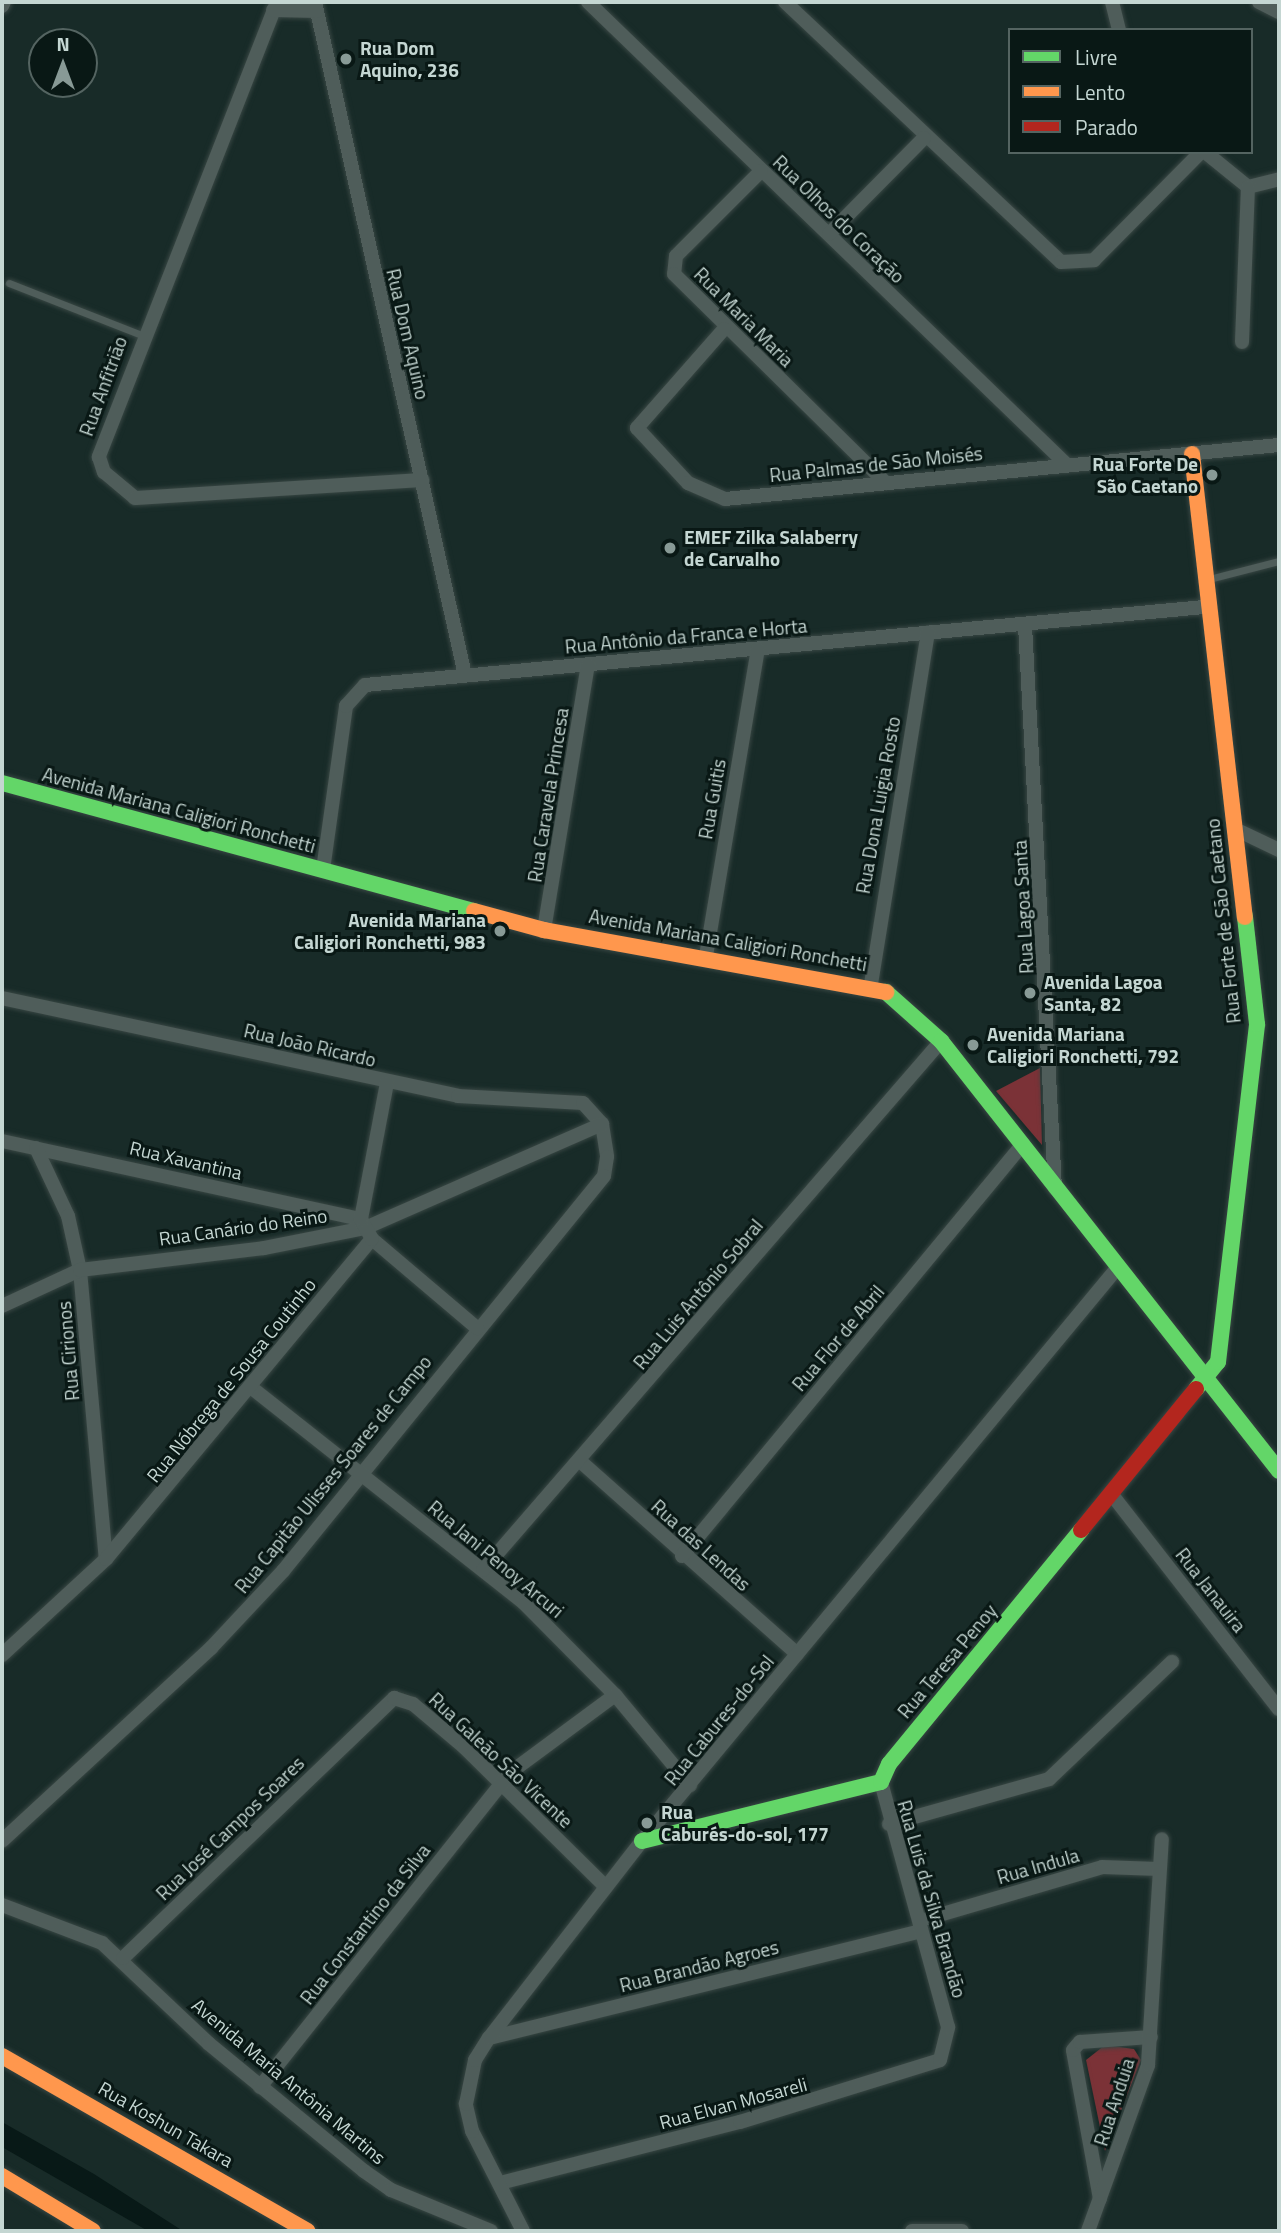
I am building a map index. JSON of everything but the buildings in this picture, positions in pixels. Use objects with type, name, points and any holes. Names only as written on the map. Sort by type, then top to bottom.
[{"type":"street","name":"Rua Olhos do Coração","points":[[588,2],[1065,463]]},
{"type":"street","points":[[785,2],[924,138],[1037,243],[1070,264],[1094,260],[1201,154]]},
{"type":"street","points":[[1111,2],[1118,28]]},
{"type":"street","points":[[1259,2],[1279,12]]},
{"type":"street","name":"Rua Anfitrião","points":[[316,7],[275,6],[142,335],[99,457],[104,472],[135,498],[422,480]]},
{"type":"street","name":"Rua Dom Aquino","points":[[316,7],[465,675]]},
{"type":"street","points":[[829,234],[924,138]]},
{"type":"street","points":[[1206,154],[1248,187]]},
{"type":"street","name":"Rua Maria Maria","points":[[761,171],[674,266],[687,290],[724,329],[886,483]]},
{"type":"street","points":[[1248,187],[1279,179]]},
{"type":"street","points":[[1242,342],[1248,187]]},
{"type":"street","name":"Rua Palmas de São Moisés","points":[[724,329],[637,423],[642,437],[688,483],[725,499],[1065,463],[1279,445]]},
{"type":"street","name":"Rua Forte de São Caetano","points":[[1192,454],[1205,607],[1235,829],[1256,1057],[1224,1344],[1208,1381]]},
{"type":"street","name":"Rua Antônio da Franca e Horta","points":[[323,870],[352,694],[365,685],[1205,607]]},
{"type":"street","name":"Rua Lagoa Santa","points":[[1025,625],[1055,1188]]},
{"type":"street","name":"Rua Dona Luigia Rosto","points":[[871,984],[928,633]]},
{"type":"street","name":"Rua Guitis","points":[[706,956],[758,649]]},
{"type":"street","name":"Rua Caravela Princesa","points":[[544,930],[588,665]]},
{"type":"street","name":"Avenida Mariana Caligiori Ronchetti","points":[[2,783],[544,930],[871,984],[900,999],[941,1041],[1279,1471]]},
{"type":"street","points":[[1235,829],[1279,850]]},
{"type":"street","name":"Rua João Ricardo","points":[[2,998],[387,1083],[458,1096],[571,1100],[593,1109],[602,1124]]},
{"type":"street","name":"Rua Luis Antônio Sobral","points":[[483,1570],[581,1462],[941,1041]]},
{"type":"street","name":"Rua Nóbrega de Sousa Coutinho","points":[[2,1655],[106,1559],[252,1388],[366,1228],[387,1083]]},
{"type":"street","name":"Rua Canário do Reino","points":[[2,1306],[80,1270],[264,1248],[366,1228],[602,1124]]},
{"type":"street","name":"Rua Capitão Ulisses Soares de Campo","points":[[2,1841],[211,1648],[283,1572],[358,1472],[604,1175],[602,1124]]},
{"type":"street","name":"Rua Xavantina","points":[[2,1141],[366,1228],[477,1328]]},
{"type":"street","name":"Rua Flor de Abril","points":[[682,1556],[1023,1144]]},
{"type":"street","name":"Rua Cirionos","points":[[36,1148],[68,1216],[80,1270],[106,1559]]},
{"type":"street","name":"Rua Cabures-do-Sol","points":[[523,2231],[472,2131],[466,2104],[475,2060],[489,2038],[642,1842],[1118,1266]]},
{"type":"street","name":"Rua Teresa Penoy","points":[[881,1782],[889,1763],[1208,1381]]},
{"type":"street","name":"Rua Jani Penoy Arcuri","points":[[252,1388],[483,1570],[615,1695],[690,1785]]},
{"type":"street","name":"Rua das Lendas","points":[[581,1462],[682,1556],[797,1654]]},
{"type":"street","name":"Rua Janauira","points":[[1112,1496],[1279,1709]]},
{"type":"street","points":[[889,1824],[1049,1779],[1172,1662]]},
{"type":"street","name":"Rua Constantino da Silva","points":[[260,2087],[500,1785],[615,1695]]},
{"type":"street","name":"Rua Galeão São Vicente","points":[[364,1724],[386,1702],[402,1698],[500,1785],[606,1887]]},
{"type":"street","name":"Rua José Campos Soares","points":[[122,1958],[364,1724]]},
{"type":"street","points":[[642,1842],[881,1782]]},
{"type":"street","name":"Rua Luis da Silva Brandão","points":[[881,1782],[889,1824],[918,1933],[948,2027]]},
{"type":"street","points":[[1151,2037],[1162,1839]]},
{"type":"street","name":"Rua Indula","points":[[929,1918],[1102,1867],[1159,1869]]},
{"type":"street","name":"Avenida Maria Antônia Martins","points":[[2,1905],[84,1934],[122,1958],[260,2087],[391,2190],[491,2231]]},
{"type":"street","name":"Rua Brandão Agroes","points":[[489,2038],[918,1933]]},
{"type":"street","name":"Rua Elvan Mosareli","points":[[500,2183],[927,2068],[946,2049],[948,2027]]},
{"type":"street","name":"Rua Anduia","points":[[1088,2231],[1100,2201],[1148,2065],[1151,2037],[1080,2042],[1073,2050],[1100,2201]]},
{"type":"street","name":"Rua Koshun Takara","points":[[2,2056],[307,2231]]},
{"type":"street","points":[[2,2176],[93,2231]]},
{"type":"street","points":[[912,2231],[962,2231]]},
{"type":"lane","points":[[9,283],[142,335]]},
{"type":"lane","points":[[1203,580],[1279,561]]},
{"type":"shaded area","points":[[1040,1068],[1042,1145],[996,1091]]},
{"type":"shaded area","points":[[1105,2045],[1134,2049],[1141,2060],[1105,2151],[1086,2060]]},
{"type":"shaded area","points":[[2,2122],[94,2174],[183,2231],[148,2231],[2,2147]]},
{"type":"traffic: fast","points":[[2,783],[474,911]]},
{"type":"traffic: fast","points":[[1196,1389],[1218,1362],[1257,1024],[1245,917]]},
{"type":"traffic: fast","points":[[886,992],[941,1041],[1279,1471]]},
{"type":"traffic: fast","points":[[642,1841],[881,1782],[889,1764],[1081,1530]]},
{"type":"traffic: slow","points":[[1192,454],[1245,917]]},
{"type":"traffic: slow","points":[[474,911],[544,930],[886,992]]},
{"type":"traffic: slow","points":[[2,2056],[307,2231]]},
{"type":"traffic: slow","points":[[2,2176],[93,2231]]},
{"type":"traffic: jam","points":[[1081,1530],[1196,1389]]},
{"type":"place","name":"Rua Dom Aquino, 236","points":[[346,59]]},
{"type":"place","name":"Rua Forte De São Caetano","points":[[1212,475]]},
{"type":"place","name":"EMEF Zilka Salaberry de Carvalho","points":[[670,548]]},
{"type":"place","name":"Avenida Mariana Caligiori Ronchetti, 983","points":[[500,931]]},
{"type":"place","name":"Avenida Lagoa Santa, 82","points":[[1030,993]]},
{"type":"place","name":"Avenida Mariana Caligiori Ronchetti, 792","points":[[973,1045]]},
{"type":"place","name":"Rua Caburés-do-sol, 177","points":[[647,1823]]}]
